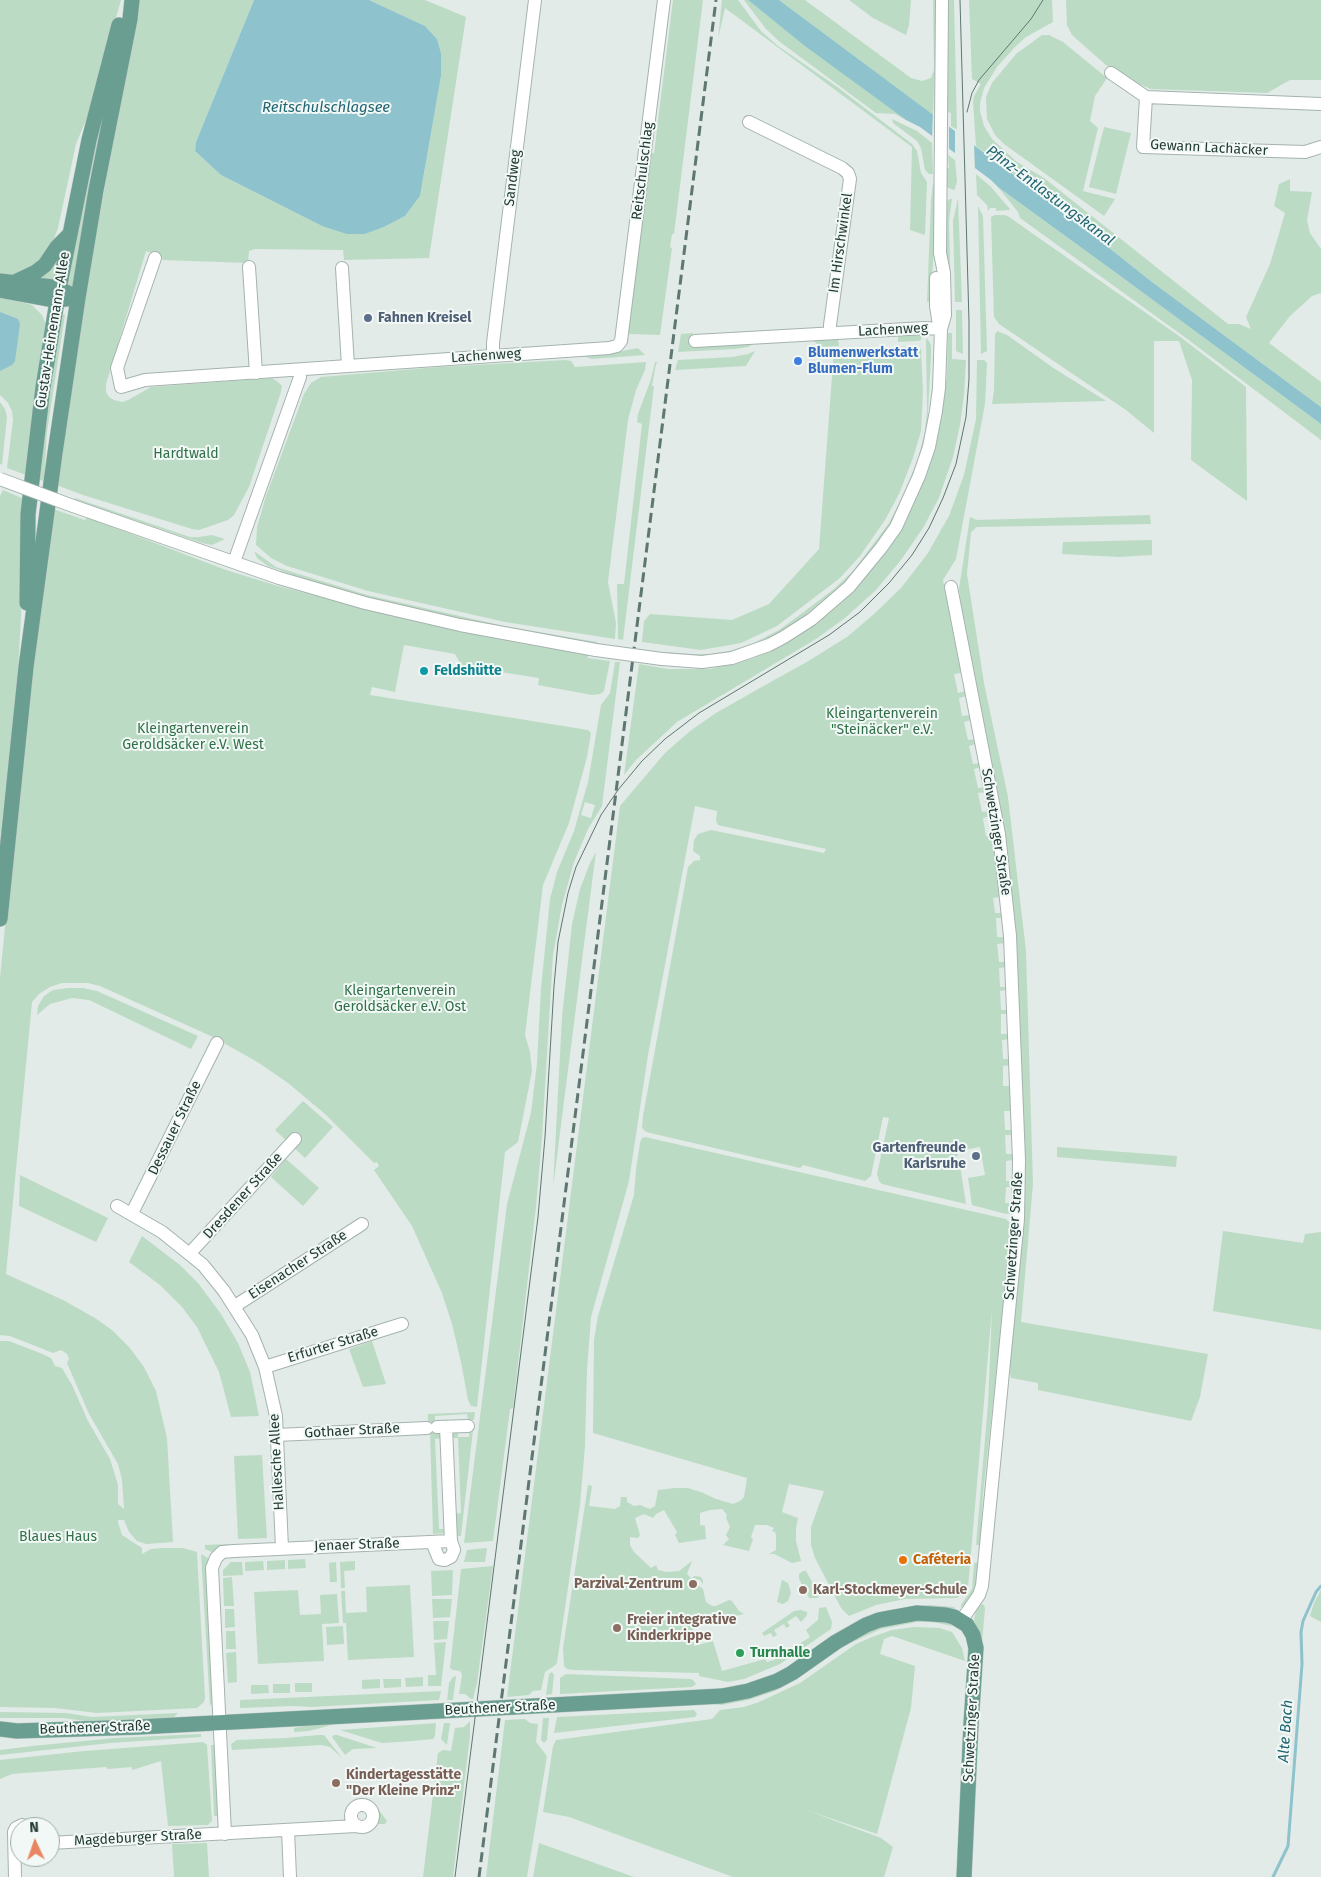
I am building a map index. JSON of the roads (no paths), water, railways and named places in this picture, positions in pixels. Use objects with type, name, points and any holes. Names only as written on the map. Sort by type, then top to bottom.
[{"type":"main road","name":"Gustav-Heinemann-Allee","points":[[26,667],[28,514],[39,416],[58,294],[95,113],[128,0]]},
{"type":"main road","name":"Gustav-Heinemann-Allee","points":[[0,919],[26,667],[78,298],[96,190],[130,19],[132,0]]},
{"type":"main road","points":[[16,282],[40,268],[69,235]]},
{"type":"main road","points":[[0,280],[16,282],[78,298]]},
{"type":"main road","points":[[0,290],[33,296],[58,294]]},
{"type":"main road","points":[[33,296],[48,314],[52,334]]},
{"type":"main road","name":"Beuthener Straße","points":[[0,1728],[17,1731],[129,1728],[722,1696],[748,1691],[777,1681],[842,1638],[879,1620],[905,1614],[927,1613],[946,1615],[962,1621]]},
{"type":"main road","name":"Schwetzinger Straße","points":[[962,1621],[971,1630],[976,1648],[964,1877]]},
{"type":"main road","name":"Beuthener Straße","points":[[0,1737],[17,1731]]},
{"type":"street","name":"Sandweg","points":[[493,356],[493,343],[535,0]]},
{"type":"street","name":"Reitschulschlag","points":[[621,341],[664,0]]},
{"type":"street","points":[[0,479],[73,506],[319,590],[502,634],[596,650],[689,662],[720,660],[769,645],[784,637],[825,608],[849,587],[870,564],[896,527],[904,512],[929,447],[939,388],[941,328],[937,319],[936,273],[940,253],[942,0]]},
{"type":"street","points":[[1111,73],[1146,96],[1321,104]]},
{"type":"street","name":"Gewann Lachäcker","points":[[1146,96],[1144,147],[1305,152],[1321,147]]},
{"type":"street","name":"Im Hirschwinkel","points":[[749,122],[842,168],[848,173],[850,179],[830,333]]},
{"type":"street","name":"Lachenweg","points":[[154,258],[117,368],[121,387],[138,381],[609,348],[617,346],[621,341]]},
{"type":"street","points":[[249,267],[256,373]]},
{"type":"street","points":[[342,268],[348,366]]},
{"type":"street","name":"Lachenweg","points":[[695,341],[941,328]]},
{"type":"street","points":[[234,562],[300,377],[299,370]]},
{"type":"street","name":"Schwetzinger Straße","points":[[951,587],[999,834],[1010,936],[1019,1160],[1018,1219],[982,1586],[979,1595],[962,1621]]},
{"type":"street","name":"Dessauer Straße","points":[[132,1213],[218,1042]]},
{"type":"street","name":"Dresdener Straße","points":[[190,1254],[295,1139]]},
{"type":"street","name":"Hallesche Allee","points":[[118,1206],[162,1232],[190,1254],[213,1276],[235,1306],[252,1334],[265,1367],[273,1398],[277,1435],[282,1548]]},
{"type":"street","name":"Eisenacher Straße","points":[[235,1306],[362,1224]]},
{"type":"street","name":"Erfurter Straße","points":[[265,1367],[402,1324]]},
{"type":"street","name":"Gothaer Straße","points":[[277,1435],[468,1426]]},
{"type":"street","points":[[432,1542],[437,1557],[445,1560],[451,1557],[453,1553],[436,1427]]},
{"type":"street","name":"Jenaer Straße","points":[[282,1548],[451,1541]]},
{"type":"street","points":[[225,1834],[212,1568],[216,1558],[222,1552],[282,1548]]},
{"type":"street","name":"Magdeburger Straße","points":[[60,1842],[356,1826]]},
{"type":"street","points":[[288,1830],[290,1877]]},
{"type":"water","name":"Reitschulschlagsee","points":[[254,0],[369,0],[425,26],[437,39],[441,53],[441,76],[420,196],[405,216],[365,234],[347,234],[322,226],[221,175],[195,151],[196,142]]},
{"type":"water","points":[[748,0],[779,0],[1069,216],[1152,282],[1321,407],[1321,424],[998,187],[920,127],[906,120],[805,46]]},
{"type":"water","points":[[0,312],[18,319],[20,324],[15,361],[12,365],[0,371]]},
{"type":"waterway","name":"Alte Bach","points":[[1273,1877],[1288,1846],[1302,1664],[1301,1632],[1303,1621],[1316,1592],[1321,1586]]},
{"type":"tram line","points":[[455,1877],[538,1217],[558,942],[568,893],[576,867],[601,815],[618,790],[642,761],[665,739],[699,713],[829,635],[860,612],[889,583],[912,555],[929,528],[943,498],[956,464],[966,417],[969,379],[960,0]]},
{"type":"tram line","points":[[967,112],[972,93],[979,80],[1031,19],[1043,0]]},
{"type":"railway","points":[[479,1877],[716,0]]},
{"type":"place","name":"Fahnen Kreisel","points":[[368,318]]},
{"type":"place","name":"Blumenwerkstatt Blumen-Flum","points":[[798,361]]},
{"type":"place","name":"Feldshütte","points":[[424,671]]},
{"type":"place","name":"Gartenfreunde Karlsruhe","points":[[976,1156]]},
{"type":"place","name":"Caféteria","points":[[903,1560]]},
{"type":"place","name":"Parzival-Zentrum","points":[[693,1584]]},
{"type":"place","name":"Karl-Stockmeyer-Schule","points":[[803,1590]]},
{"type":"place","name":"Freier integrative Kinderkrippe","points":[[617,1628]]},
{"type":"place","name":"Turnhalle","points":[[740,1653]]},
{"type":"place","name":"Kindertagesstätte \"Der Kleine Prinz\"","points":[[336,1783]]},
{"type":"water label","name":"Pfinz-Entlastungskanal","points":[[1050,196]]},
{"type":"park label","name":"Hardtwald","points":[[186,454]]},
{"type":"park label","name":"Kleingartenverein \"Steinäcker\" e.V.","points":[[882,722]]},
{"type":"park label","name":"Kleingartenverein Geroldsäcker e.V. West","points":[[193,738]]},
{"type":"park label","name":"Kleingartenverein Geroldsäcker e.V. Ost","points":[[400,1000]]},
{"type":"park label","name":"Blaues Haus","points":[[58,1537]]}]
